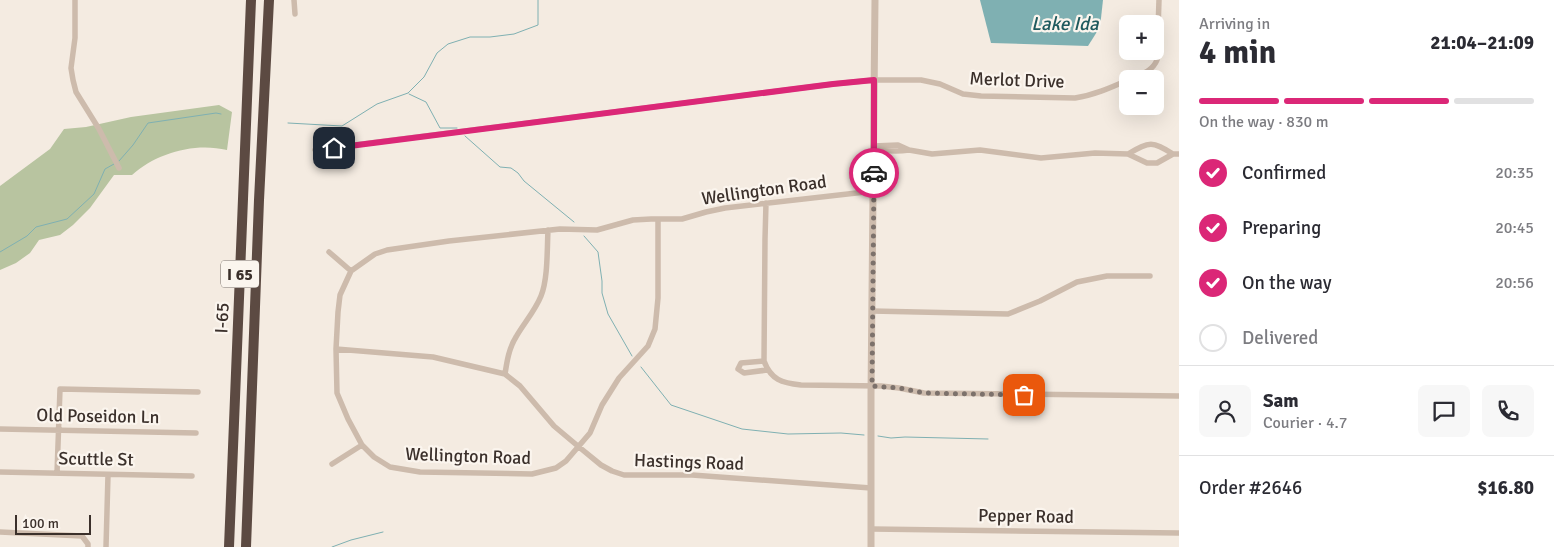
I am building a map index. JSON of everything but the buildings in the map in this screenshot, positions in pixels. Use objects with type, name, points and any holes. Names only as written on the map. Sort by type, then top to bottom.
[{"type":"highway","name":"I-65","points":[[229,547],[251,0]]},
{"type":"highway","name":"I 65","points":[[246,547],[269,0]]},
{"type":"street","points":[[75,0],[75,38],[71,68],[76,92],[99,129],[119,168]]},
{"type":"street","points":[[294,0],[295,14]]},
{"type":"street","points":[[872,547],[875,0]]},
{"type":"street","name":"Merlot Drive","points":[[1150,70],[1157,60],[1159,0]]},
{"type":"street","name":"Merlot Drive","points":[[315,150],[874,80],[922,80],[940,84],[963,94],[981,96],[1074,98],[1087,96],[1119,83]]},
{"type":"street","points":[[1128,154],[1144,144],[1157,144],[1176,154]]},
{"type":"street","points":[[874,146],[898,145],[909,150],[932,154],[980,150],[1041,158],[1095,153],[1128,154],[1147,163],[1157,162],[1176,154]]},
{"type":"street","name":"Wellington Road","points":[[658,220],[656,329],[648,346],[619,378],[602,404],[590,433],[566,461],[556,468],[532,474],[420,472],[390,467],[374,457],[362,445],[348,419],[338,393],[336,349],[338,312],[340,295],[351,271],[375,254],[387,250],[548,230],[597,230],[633,220],[682,219],[706,212],[874,191]]},
{"type":"street","points":[[766,204],[764,360],[767,370],[777,379],[788,384],[872,386],[899,388],[924,393],[1179,396]]},
{"type":"street","points":[[505,374],[508,355],[516,337],[542,294],[548,230]]},
{"type":"street","points":[[328,252],[351,271]]},
{"type":"street","points":[[872,311],[1008,314],[1040,301],[1077,282],[1107,276],[1150,276]]},
{"type":"street","name":"Hastings Road","points":[[336,349],[433,357],[505,374],[520,386],[554,426],[601,465],[612,471],[630,476],[692,476],[871,488]]},
{"type":"street","points":[[764,360],[741,363],[738,369],[744,373],[767,370]]},
{"type":"street","points":[[57,473],[60,389],[198,392]]},
{"type":"street","name":"Old Poseidon Ln","points":[[0,429],[196,433]]},
{"type":"street","points":[[332,464],[362,445]]},
{"type":"street","name":"Scuttle St","points":[[0,472],[192,476]]},
{"type":"street","points":[[106,547],[108,475]]},
{"type":"street","name":"Pepper Road","points":[[872,529],[1179,533]]},
{"type":"street","points":[[0,532],[82,536],[88,547]]},
{"type":"green space","points":[[219,105],[232,112],[227,150],[202,147],[176,151],[152,161],[132,175],[114,175],[90,208],[73,225],[60,235],[39,240],[30,253],[16,263],[0,270],[0,186],[50,149],[64,129],[86,127],[131,117]]},
{"type":"water","name":"Lake Ida","points":[[980,0],[1103,0],[1100,27],[1088,46],[991,43]]},
{"type":"waterway","points":[[288,123],[342,126],[377,104],[408,93],[424,77],[437,53],[448,44],[470,37],[514,34],[538,25],[538,0]]},
{"type":"waterway","points":[[409,94],[426,102],[440,128],[457,128]]},
{"type":"waterway","points":[[119,161],[148,123],[216,113],[221,114]]},
{"type":"waterway","points":[[465,136],[500,167],[511,168],[518,173],[524,181],[574,222]]},
{"type":"waterway","points":[[0,252],[27,236],[36,227],[67,219],[94,194],[105,169],[114,164]]},
{"type":"waterway","points":[[584,236],[598,252],[602,293],[608,314],[632,356]]},
{"type":"waterway","points":[[641,367],[671,405],[742,429],[788,434],[841,433],[864,435]]},
{"type":"waterway","points":[[878,436],[891,438],[988,439]]},
{"type":"waterway","points":[[332,547],[383,532]]},
{"type":"way so far","points":[[874,173],[872,386],[899,388],[924,393],[1024,395]]},
{"type":"route","points":[[334,148],[874,80],[874,173]]}]
